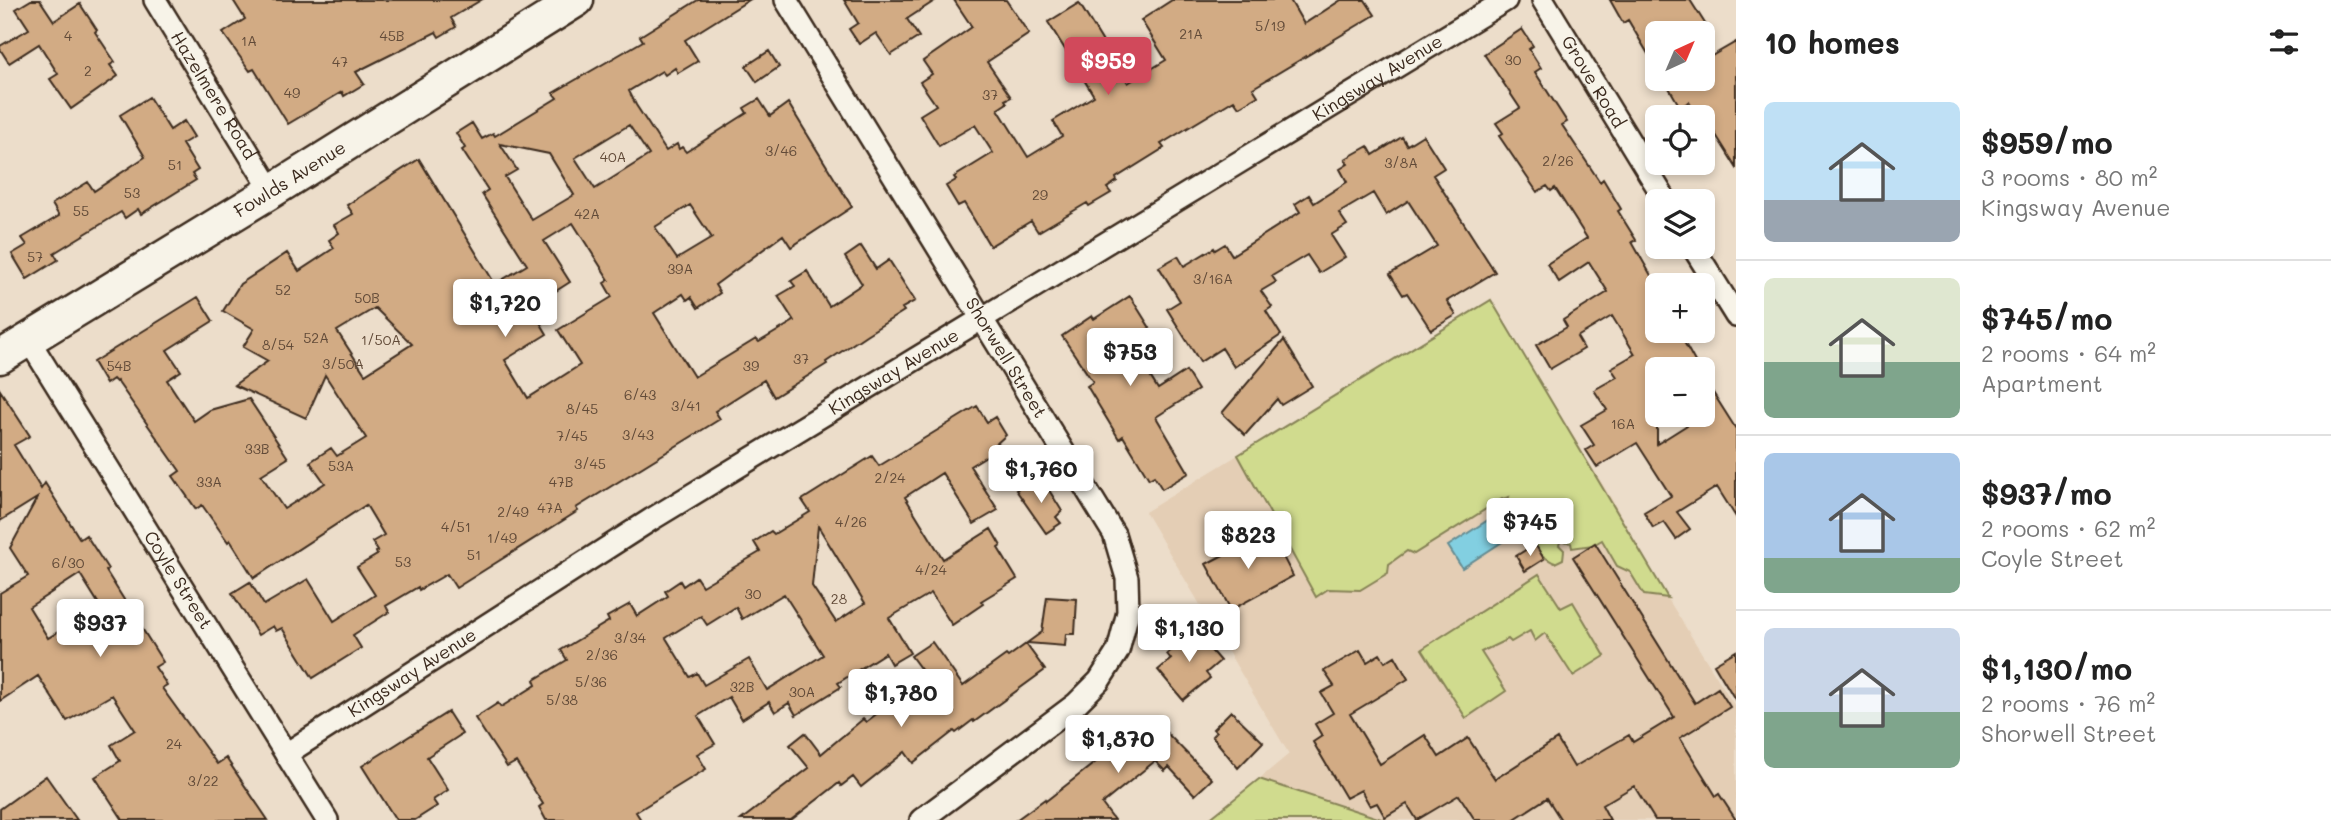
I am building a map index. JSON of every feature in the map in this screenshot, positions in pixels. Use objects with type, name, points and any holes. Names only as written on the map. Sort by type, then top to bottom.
[{"type":"street","name":"Hazelmere Road","points":[[155,0],[272,191]]},
{"type":"street","name":"Shorwell Street","points":[[786,0],[1114,534],[1127,578],[1128,612],[1118,651],[1088,694],[921,820]]},
{"type":"street","name":"Kingsway Avenue","points":[[286,754],[652,519],[1506,0]]},
{"type":"street","name":"Grove Road","points":[[1543,0],[1658,189]]},
{"type":"street","name":"Fowlds Avenue","points":[[0,357],[272,191],[574,1]]},
{"type":"street","points":[[1700,259],[1736,316]]},
{"type":"street","name":"Coyle Street","points":[[28,339],[327,820]]},
{"type":"shaded area","points":[[1491,300],[1612,500],[1668,599],[1736,708],[1736,820],[1384,820],[1259,779],[1289,754],[1145,512]]},
{"type":"green space","points":[[1491,300],[1668,598],[1644,595],[1630,572],[1617,566],[1602,540],[1593,545],[1572,548],[1571,543],[1561,540],[1559,545],[1564,550],[1563,559],[1555,563],[1546,558],[1522,542],[1519,531],[1505,509],[1509,497],[1414,554],[1407,551],[1389,564],[1388,573],[1360,590],[1328,589],[1316,597],[1238,455]]},
{"type":"green space","points":[[1539,574],[1561,608],[1573,602],[1605,656],[1573,676],[1545,633],[1535,641],[1530,631],[1511,642],[1508,639],[1481,652],[1506,691],[1466,718],[1422,649]]},
{"type":"green space","points":[[1259,779],[1384,820],[1208,820]]},
{"type":"water","points":[[1505,509],[1519,531],[1462,568],[1448,546]]},
{"type":"building","points":[[31,0],[40,0],[54,21],[80,4],[115,62],[110,65],[118,76],[71,109],[50,79],[58,74],[39,44],[9,63],[0,49],[0,46],[29,29],[16,9]]},
{"type":"building","points":[[233,0],[481,0],[451,18],[456,27],[439,37],[436,32],[356,72],[364,84],[344,96],[342,92],[288,124],[254,69],[250,71],[223,33],[245,19]]},
{"type":"building","points":[[698,0],[749,0],[685,40],[698,61],[678,73],[675,68],[665,75],[662,71],[629,91],[666,151],[677,144],[679,149],[682,147],[686,152],[747,113],[744,108],[759,99],[770,116],[788,103],[852,207],[791,247],[783,235],[715,285],[720,293],[698,308],[691,297],[687,300],[683,294],[654,313],[694,377],[756,339],[759,342],[794,321],[778,296],[795,286],[791,281],[807,271],[829,306],[862,284],[845,257],[861,246],[876,269],[889,260],[915,301],[826,362],[827,364],[774,397],[764,380],[715,411],[720,419],[576,508],[578,511],[456,588],[447,574],[386,606],[389,612],[353,635],[361,648],[313,678],[282,628],[276,631],[273,626],[258,635],[232,593],[250,582],[264,605],[308,579],[334,621],[375,595],[357,567],[377,555],[378,551],[372,542],[384,535],[366,505],[254,578],[230,540],[228,542],[202,505],[196,509],[173,476],[180,471],[117,381],[113,379],[106,384],[93,362],[198,297],[213,321],[167,350],[181,371],[167,380],[194,421],[210,410],[249,399],[288,458],[261,475],[284,509],[325,483],[310,462],[331,448],[337,456],[366,438],[325,375],[306,418],[234,385],[268,361],[243,347],[254,329],[223,311],[240,284],[287,253],[299,271],[334,248],[329,240],[339,233],[334,225],[353,214],[347,205],[419,159],[495,284],[527,265],[482,194],[488,190],[462,150],[465,148],[456,133],[472,123],[482,139],[493,133],[495,136],[557,98],[553,93],[643,41],[640,36]],"holes":[[[629,125],[649,155],[595,189],[575,158]],[[500,144],[549,154],[574,195],[532,220],[505,177],[517,170]],[[690,205],[712,238],[677,259],[655,227]],[[573,223],[609,280],[604,283],[612,297],[558,330],[580,365],[528,398],[505,360],[547,334],[531,307],[570,282],[544,241]],[[375,308],[412,344],[365,374],[337,331]]]},
{"type":"building","points":[[844,0],[936,0],[907,19],[919,37],[891,55],[876,33],[859,44],[849,29],[858,23]]},
{"type":"building","points":[[954,0],[1006,0],[1029,34],[987,62],[1011,97],[998,109],[1028,157],[1062,136],[1053,121],[1094,96],[1048,22],[1079,3],[1128,83],[1166,60],[1141,20],[1172,0],[1290,0],[1304,24],[1341,0],[1365,0],[1375,15],[1253,88],[1258,96],[1239,107],[1234,100],[1161,144],[1164,148],[1116,178],[1117,181],[1107,188],[1111,193],[1089,206],[1087,203],[1038,232],[1031,221],[990,246],[964,203],[958,206],[946,186],[956,180],[954,177],[993,153],[975,125],[939,146],[920,115],[936,105],[920,82],[932,74],[923,61],[972,27]]},
{"type":"building","points":[[1610,0],[1690,0],[1703,21],[1645,21],[1645,49],[1628,20],[1623,23]]},
{"type":"building","points":[[1522,29],[1533,46],[1529,49],[1541,68],[1535,72],[1567,122],[1562,125],[1600,182],[1603,179],[1621,209],[1618,211],[1636,240],[1632,242],[1650,273],[1645,273],[1645,343],[1685,343],[1692,357],[1645,357],[1645,427],[1657,427],[1657,444],[1684,427],[1715,427],[1715,396],[1736,429],[1736,517],[1717,487],[1677,512],[1690,529],[1676,539],[1664,522],[1653,528],[1644,512],[1671,496],[1637,443],[1597,467],[1586,450],[1594,445],[1581,425],[1607,410],[1594,390],[1617,377],[1611,368],[1635,354],[1612,316],[1577,337],[1584,349],[1550,369],[1536,345],[1567,327],[1563,320],[1608,292],[1589,262],[1559,282],[1547,264],[1587,238],[1555,188],[1551,191],[1547,186],[1537,192],[1499,136],[1503,133],[1496,123],[1520,108],[1484,54]]},
{"type":"building","points":[[1736,42],[1736,167],[1715,133],[1715,105],[1691,105],[1689,102],[1679,105],[1671,91],[1715,91],[1715,54]]},
{"type":"building","points":[[769,51],[779,67],[757,82],[746,66]]},
{"type":"building","points":[[149,97],[170,130],[184,121],[194,137],[182,144],[198,170],[192,174],[196,180],[141,214],[138,209],[125,218],[121,212],[54,253],[58,260],[27,279],[12,254],[27,245],[22,238],[59,216],[52,204],[88,182],[94,191],[145,157],[120,115]]},
{"type":"building","points":[[1423,135],[1444,168],[1433,175],[1495,272],[1447,301],[1456,315],[1431,330],[1407,293],[1403,295],[1390,274],[1437,246],[1408,201],[1386,215],[1373,193],[1339,213],[1347,225],[1331,235],[1345,257],[1319,273],[1307,255],[1272,276],[1276,282],[1261,291],[1272,307],[1266,311],[1281,335],[1234,367],[1222,348],[1200,362],[1167,309],[1180,301],[1159,267],[1178,256],[1184,266],[1225,244],[1232,255],[1300,212],[1295,204],[1309,195],[1314,203],[1347,182],[1340,169],[1348,164],[1345,159],[1368,146],[1373,155],[1402,137],[1407,145]]},
{"type":"building","points":[[1130,296],[1150,328],[1128,341],[1158,389],[1186,371],[1198,390],[1156,417],[1189,473],[1162,489],[1154,476],[1149,479],[1123,436],[1119,439],[1087,386],[1093,382],[1062,336]]},
{"type":"building","points":[[1284,340],[1312,386],[1281,405],[1277,399],[1245,435],[1222,413]]},
{"type":"building","points":[[0,390],[30,436],[14,445],[41,489],[45,483],[80,539],[86,535],[108,569],[106,571],[163,662],[155,667],[167,685],[162,688],[217,764],[226,758],[268,820],[123,820],[95,777],[120,761],[111,745],[135,730],[112,695],[67,721],[38,676],[0,701],[0,593],[28,576],[10,548],[37,498],[0,521]],"holes":[[[80,574],[100,606],[48,638],[29,607]]]},
{"type":"building","points":[[977,406],[987,422],[995,417],[1006,435],[994,446],[996,450],[970,466],[998,510],[974,524],[942,473],[905,497],[943,559],[991,529],[1001,546],[998,548],[1017,579],[981,601],[983,604],[952,625],[931,593],[889,618],[910,653],[891,664],[885,653],[838,683],[841,687],[796,715],[789,703],[775,712],[769,702],[742,719],[729,697],[698,716],[715,744],[697,754],[706,769],[636,812],[641,820],[546,820],[539,807],[543,804],[516,762],[507,767],[475,718],[498,703],[501,707],[536,685],[534,680],[567,660],[561,650],[609,621],[607,617],[630,604],[637,616],[668,596],[665,591],[680,581],[683,586],[696,577],[702,586],[760,552],[754,542],[771,531],[774,534],[810,512],[802,500],[872,456],[879,466]],"holes":[[[818,526],[865,603],[836,622],[812,586]],[[784,594],[823,655],[767,690],[749,659],[704,685],[697,673],[690,677],[666,638],[701,616],[707,625],[736,607],[742,619]]]},
{"type":"building","points":[[1031,479],[1042,491],[1047,487],[1062,511],[1056,517],[1061,523],[1046,533],[1016,490]]},
{"type":"building","points":[[1245,532],[1258,555],[1277,545],[1293,576],[1231,610],[1206,564],[1229,552],[1224,544]]},
{"type":"building","points":[[1595,543],[1695,703],[1718,688],[1730,707],[1680,738],[1716,796],[1719,794],[1736,820],[1655,820],[1634,786],[1602,805],[1610,820],[1561,820],[1547,798],[1513,820],[1475,820],[1459,795],[1417,820],[1407,804],[1385,817],[1377,803],[1370,806],[1361,790],[1346,798],[1313,742],[1322,736],[1315,724],[1333,713],[1321,693],[1334,686],[1324,671],[1360,650],[1367,662],[1380,654],[1385,662],[1395,656],[1408,679],[1350,714],[1380,764],[1425,735],[1439,757],[1468,738],[1495,779],[1557,739],[1574,767],[1629,735],[1633,742],[1674,717],[1573,557]]},
{"type":"building","points":[[1535,544],[1544,559],[1525,571],[1516,556]]},
{"type":"building","points":[[1047,597],[1077,599],[1075,634],[1066,634],[1065,646],[1027,643],[1042,632]]},
{"type":"building","points":[[1191,627],[1220,661],[1206,673],[1210,678],[1183,700],[1158,670],[1171,659],[1167,654],[1180,643],[1177,638]]},
{"type":"building","points":[[932,642],[963,686],[1026,644],[1045,670],[974,722],[973,720],[956,733],[954,731],[913,763],[905,752],[861,787],[853,777],[841,786],[839,783],[791,820],[741,820],[809,768],[790,745],[805,733],[821,754],[863,719],[866,722],[892,702],[899,710],[933,686],[911,656]]},
{"type":"building","points":[[1736,651],[1736,701],[1714,664]]},
{"type":"building","points":[[1231,711],[1263,742],[1238,768],[1212,736],[1216,732],[1213,729]]},
{"type":"building","points":[[448,712],[462,734],[427,757],[448,790],[433,800],[437,806],[415,820],[396,820],[362,766]]},
{"type":"building","points":[[1158,724],[1212,779],[1195,795],[1169,767],[1165,771],[1155,761],[1102,804],[1114,820],[1016,820],[1045,799],[1046,801],[1102,757],[1092,744],[1112,728],[1123,742],[1139,727],[1146,735]]},
{"type":"building","points":[[46,776],[77,820],[0,820],[0,809]]}]
